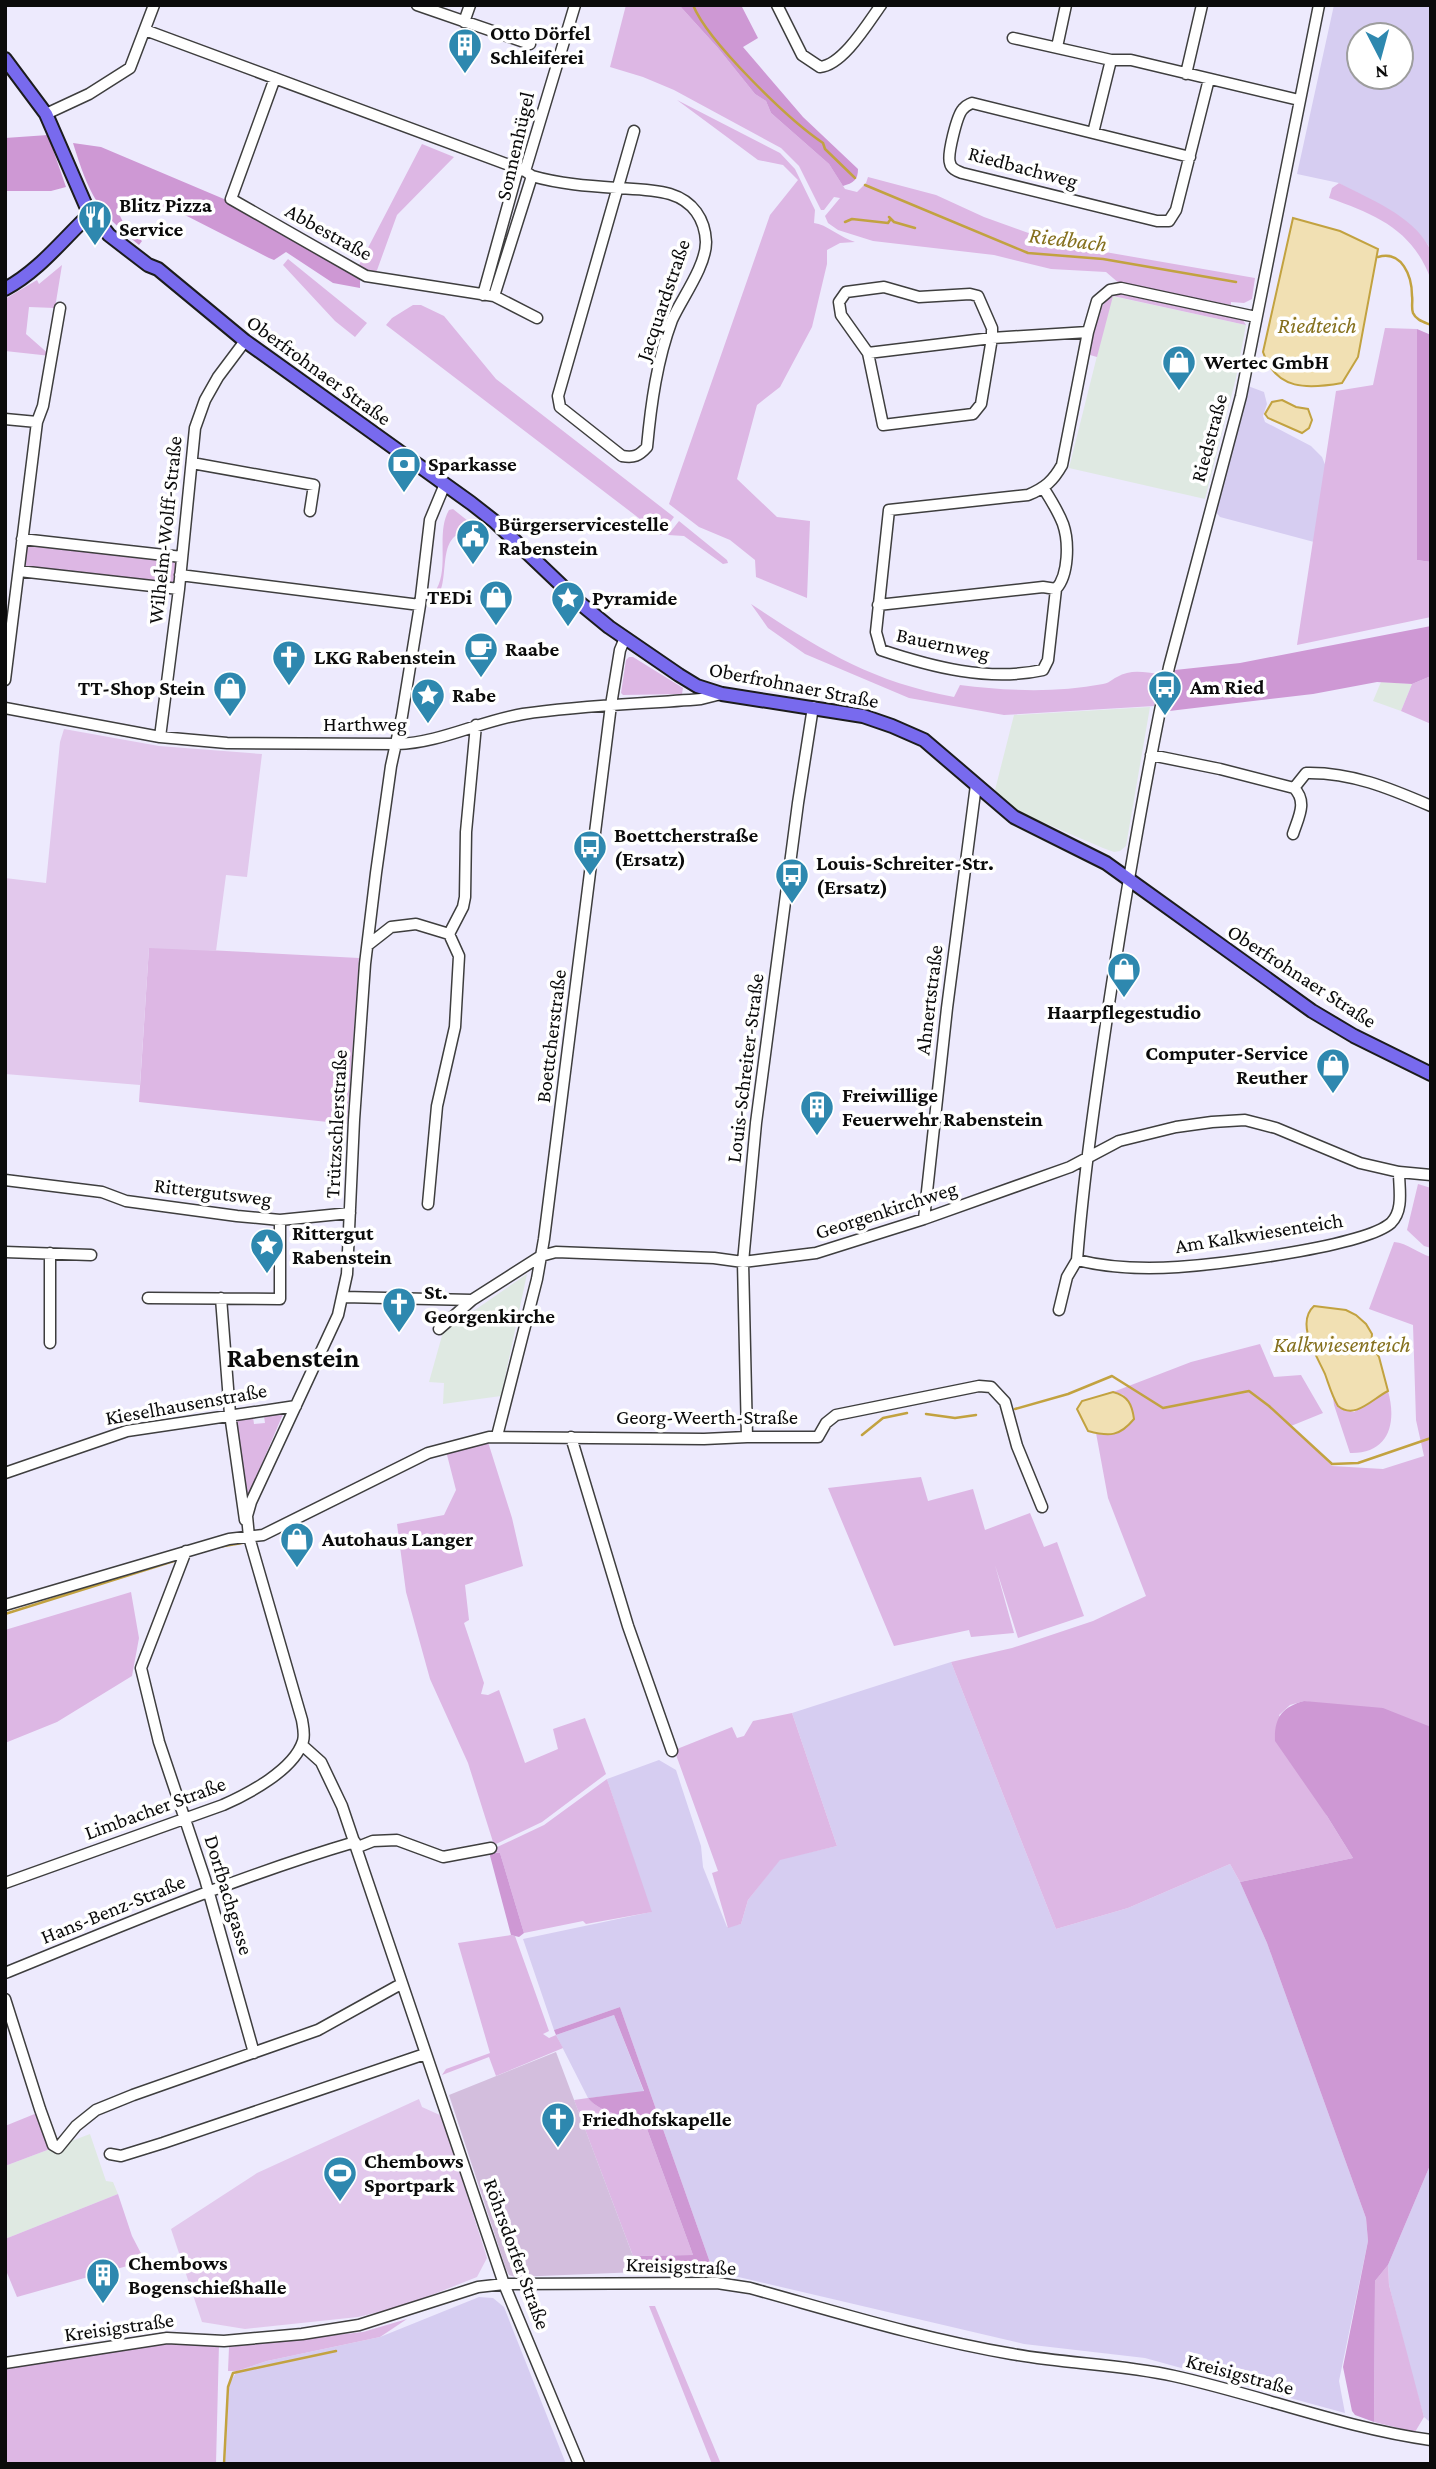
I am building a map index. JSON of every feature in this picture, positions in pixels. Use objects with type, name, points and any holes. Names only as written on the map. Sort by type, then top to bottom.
[{"type":"main road","name":"Oberfrohnaer Straße","points":[[5,59],[46,114],[91,213],[109,235],[148,265],[158,269],[245,341],[494,521],[581,604],[625,638],[688,681],[722,694],[863,716],[924,740],[1014,817],[1106,863],[1312,1011],[1354,1036],[1431,1074]]},
{"type":"main road","points":[[5,289],[41,263],[91,213]]},
{"type":"street","points":[[46,114],[89,94],[130,68],[154,5]]},
{"type":"street","points":[[418,5],[530,44]]},
{"type":"street","points":[[464,22],[470,5]]},
{"type":"street","name":"Sonnenhügel","points":[[489,295],[575,5]]},
{"type":"street","points":[[777,5],[802,55],[820,66],[833,64],[844,54],[880,5]]},
{"type":"street","points":[[1057,47],[1066,5]]},
{"type":"street","points":[[1186,74],[1202,5]]},
{"type":"street","name":"Riedstraße","points":[[1086,1158],[1128,879],[1168,667],[1241,396],[1319,5]]},
{"type":"street","name":"Jacquardstraße","points":[[145,30],[555,182],[616,188],[671,194],[687,201],[697,211],[704,225],[706,246],[668,335],[656,382],[647,447],[640,455],[632,458],[622,456],[560,407],[558,396],[616,188],[634,131]]},
{"type":"street","points":[[1013,38],[1111,60],[1130,60],[1299,100]]},
{"type":"street","points":[[1093,133],[1111,60]]},
{"type":"street","name":"Abbestraße","points":[[275,78],[231,199],[366,276],[489,295],[537,318]]},
{"type":"street","name":"Riedbachweg","points":[[1190,157],[972,103],[964,106],[960,113],[950,163],[962,173],[1157,221],[1169,221],[1176,210],[1190,157],[1209,79]]},
{"type":"street","name":"Sonnenhügel","points":[[489,295],[525,172]]},
{"type":"street","points":[[884,287],[919,297],[970,294],[978,296],[992,328],[978,410],[973,414],[883,425],[868,353],[840,312],[839,302],[846,292],[884,287]]},
{"type":"street","points":[[1044,489],[1062,465],[1088,332],[1097,301],[1102,295],[1121,288],[1256,317]]},
{"type":"street","points":[[5,680],[37,422],[43,406],[60,308]]},
{"type":"street","points":[[868,353],[992,338],[1088,332]]},
{"type":"street","name":"Wilhelm-Wolff-Straße","points":[[160,737],[179,589],[195,428],[205,400],[218,377],[245,341]]},
{"type":"street","points":[[5,419],[37,422]]},
{"type":"street","points":[[191,463],[314,485],[310,511]]},
{"type":"street","name":"Trützschlerstraße","points":[[302,1745],[302,1720],[250,1537],[247,1516],[344,1297],[368,945],[389,780],[420,605],[430,520],[445,484]]},
{"type":"street","name":"Bauernweg","points":[[1044,489],[1064,526],[1066,540],[1065,571],[1056,589],[1046,667],[1043,670],[999,675],[925,664],[881,650],[876,632],[889,510],[1028,495],[1044,489]]},
{"type":"street","points":[[22,539],[182,557]]},
{"type":"street","points":[[19,570],[179,589]]},
{"type":"street","points":[[180,575],[420,605]]},
{"type":"street","name":"Bauernweg","points":[[878,605],[1043,587],[1056,589]]},
{"type":"street","name":"Boettcherstraße","points":[[497,1436],[541,1256],[557,1150],[611,705],[620,650],[625,638]]},
{"type":"street","name":"Harthweg","points":[[5,708],[160,737],[227,743],[417,744],[476,725],[521,715],[701,699],[722,694]]},
{"type":"street","name":"Louis-Schreiter-Straße","points":[[747,1437],[743,1262],[758,1111],[813,707]]},
{"type":"street","points":[[428,1204],[437,1106],[455,1027],[458,956],[449,934],[463,907],[465,897],[466,832],[476,725]]},
{"type":"street","points":[[1151,755],[1294,788],[1302,798],[1293,834]]},
{"type":"street","points":[[1294,788],[1306,773],[1328,772],[1368,780],[1431,806]]},
{"type":"street","name":"Ahnertstraße","points":[[924,1219],[976,785]]},
{"type":"street","points":[[368,945],[391,927],[416,924],[449,934]]},
{"type":"street","name":"Georgenkirchweg","points":[[439,1329],[472,1300],[541,1256],[556,1252],[714,1258],[743,1262],[816,1253],[924,1219],[1070,1167],[1119,1141],[1147,1133],[1212,1122],[1245,1120],[1295,1135],[1360,1163],[1399,1172],[1431,1175]]},
{"type":"street","points":[[1059,1310],[1067,1277],[1077,1261],[1086,1158]]},
{"type":"street","name":"Am Kalkwiesenteich","points":[[1077,1261],[1107,1265],[1177,1267],[1317,1247],[1370,1234],[1389,1224],[1400,1208],[1399,1172]]},
{"type":"street","name":"Rittergutsweg","points":[[5,1180],[102,1192],[126,1201],[280,1220],[279,1299],[148,1298]]},
{"type":"street","points":[[280,1220],[350,1213]]},
{"type":"street","points":[[5,1252],[91,1255]]},
{"type":"street","points":[[50,1254],[50,1343]]},
{"type":"street","points":[[344,1297],[472,1300]]},
{"type":"street","points":[[221,1298],[230,1414],[243,1510],[250,1537]]},
{"type":"street","name":"Georg-Weerth-Straße","points":[[5,1605],[186,1550],[229,1539],[262,1535],[428,1453],[462,1442],[497,1436],[704,1439],[818,1437],[826,1423],[836,1415],[904,1399],[979,1387],[991,1387],[1004,1402],[1017,1446],[1042,1507]]},
{"type":"street","name":"Kieselhausenstraße","points":[[5,1473],[127,1431],[296,1406]]},
{"type":"street","points":[[570,1437],[628,1626],[671,1751]]},
{"type":"street","name":"Dorfbachgasse","points":[[186,1550],[141,1668],[159,1742],[208,1891],[254,2053]]},
{"type":"street","name":"Limbacher Straße","points":[[5,1883],[223,1805],[266,1782],[302,1745]]},
{"type":"street","name":"Röhrsdorfer Straße","points":[[302,1745],[320,1762],[357,1844],[401,1983],[504,2284],[579,2464]]},
{"type":"street","name":"Hans-Benz-Straße","points":[[5,1973],[208,1891],[357,1844],[397,1840],[443,1857],[491,1848]]},
{"type":"street","points":[[5,1998],[40,2109],[54,2145],[58,2148],[76,2126],[96,2110],[318,2030],[401,1983]]},
{"type":"street","points":[[110,2154],[121,2156],[425,2054]]},
{"type":"street","name":"Kreisigstraße","points":[[5,2363],[167,2338],[225,2341],[302,2334],[359,2325],[478,2287],[504,2284],[717,2283],[750,2288],[961,2344],[1015,2355],[1153,2372],[1431,2441]]},
{"type":"shaded area","points":[[626,5],[679,5],[755,94],[766,101],[771,113],[829,164],[845,189],[857,192],[868,177],[936,195],[984,217],[1059,244],[1255,278],[1252,299],[1244,303],[1231,302],[1231,305],[1120,284],[1106,272],[1051,269],[994,255],[873,241],[838,230],[828,223],[825,216],[840,198],[834,197],[824,210],[821,210],[799,166],[781,148],[674,90],[610,67]]},
{"type":"shaded area","points":[[679,5],[741,5],[758,38],[743,47],[803,117],[858,169],[854,181],[843,186],[829,164],[771,113],[766,101],[755,94]]},
{"type":"shaded area","points":[[1334,5],[1431,5],[1431,249],[1421,236],[1339,183],[1297,174]]},
{"type":"shaded area","points":[[677,100],[780,153],[795,169],[815,210],[814,223],[855,242],[840,243],[827,250],[827,264],[812,327],[780,387],[757,405],[737,479],[777,517],[810,521],[807,598],[756,577],[755,560],[730,540],[699,527],[669,504],[770,215],[798,180],[783,165],[758,160]]},
{"type":"shaded area","points":[[48,135],[66,187],[51,191],[5,191],[5,138]]},
{"type":"shaded area","points":[[73,143],[101,147],[231,202],[360,279],[360,288],[333,283],[286,252],[274,260],[179,212],[140,201],[117,210],[125,226],[142,241],[139,245],[113,222],[96,200],[84,176]]},
{"type":"shaded area","points":[[422,144],[454,157],[397,215],[376,273],[358,267]]},
{"type":"shaded area","points":[[1339,183],[1389,209],[1412,226],[1429,247],[1431,280],[1414,248],[1391,227],[1378,218],[1329,198],[1332,188]]},
{"type":"shaded area","points":[[288,259],[367,323],[355,337],[335,321],[283,265]]},
{"type":"shaded area","points":[[62,265],[55,308],[29,307],[26,334],[51,356],[5,351],[5,299],[37,280],[39,284]]},
{"type":"shaded area","points":[[1120,294],[1243,320],[1246,325],[1113,296]]},
{"type":"shaded area","points":[[1112,296],[1246,325],[1236,378],[1205,499],[1069,468]]},
{"type":"shaded area","points":[[1113,296],[1097,357],[1090,355],[1097,318],[1105,302]]},
{"type":"shaded area","points":[[413,305],[421,305],[444,316],[496,379],[674,517],[661,535],[386,325]]},
{"type":"shaded area","points":[[1385,328],[1417,329],[1417,560],[1431,562],[1431,617],[1297,645],[1336,391],[1373,385]]},
{"type":"shaded area","points":[[1417,329],[1431,335],[1431,562],[1417,560]]},
{"type":"shaded area","points":[[1248,386],[1264,392],[1267,404],[1263,416],[1265,422],[1311,446],[1322,457],[1326,467],[1314,542],[1220,517],[1215,511]]},
{"type":"shaded area","points":[[453,509],[468,521],[465,532],[450,542],[443,583],[435,600],[434,593],[442,574],[443,530],[449,510]]},
{"type":"shaded area","points":[[679,521],[728,563],[723,564],[684,536],[668,535]]},
{"type":"shaded area","points":[[22,539],[182,557],[179,589],[19,571]]},
{"type":"shaded area","points":[[751,604],[847,662],[871,673],[924,690],[954,697],[960,685],[1014,690],[1067,689],[1105,684],[1122,674],[1143,672],[1159,674],[1154,706],[1004,715],[909,698],[805,654],[768,628]]},
{"type":"shaded area","points":[[1431,626],[1431,676],[1412,684],[1377,682],[1313,694],[1161,712],[1175,670],[1240,663]]},
{"type":"shaded area","points":[[629,657],[683,688],[682,694],[623,695],[621,693],[626,660]]},
{"type":"shaded area","points":[[1431,676],[1431,724],[1401,711],[1412,684]]},
{"type":"shaded area","points":[[1381,682],[1412,684],[1401,711],[1373,701]]},
{"type":"shaded area","points":[[1150,707],[1126,846],[1120,851],[1103,848],[1019,812],[1006,803],[995,790],[1014,715]]},
{"type":"shaded area","points":[[64,729],[159,746],[262,754],[247,877],[226,875],[216,951],[149,948],[140,1085],[5,1074],[5,878],[46,883],[60,742]]},
{"type":"shaded area","points":[[149,947],[359,958],[347,1124],[139,1102]]},
{"type":"shaded area","points":[[1418,1184],[1431,1188],[1431,1248],[1424,1246],[1407,1230]]},
{"type":"shaded area","points":[[1394,1242],[1431,1257],[1431,1727],[1304,1701],[1290,1705],[1279,1715],[1327,1816],[1353,1858],[1240,1882],[1230,1864],[1128,1908],[1056,1929],[951,1662],[1012,1648],[1093,1621],[1146,1596],[1108,1498],[1096,1433],[1104,1435],[1124,1395],[1113,1392],[1191,1362],[1260,1344],[1274,1377],[1301,1375],[1323,1413],[1291,1426],[1332,1466],[1383,1469],[1424,1456],[1416,1420],[1413,1325],[1369,1309]]},
{"type":"shaded area","points":[[527,1274],[501,1396],[443,1404],[444,1383],[429,1382],[443,1332]]},
{"type":"shaded area","points":[[1388,1391],[1391,1414],[1387,1434],[1374,1448],[1350,1453],[1333,1398],[1338,1406],[1354,1412]]},
{"type":"shaded area","points":[[283,1414],[246,1501],[236,1420],[253,1417],[254,1424],[265,1423],[264,1416]]},
{"type":"shaded area","points":[[488,1442],[512,1518],[523,1566],[465,1585],[469,1620],[464,1623],[484,1683],[481,1694],[488,1695],[499,1690],[525,1763],[558,1749],[553,1729],[585,1718],[606,1774],[542,1822],[494,1845],[468,1763],[430,1679],[406,1592],[397,1524],[444,1515],[456,1490],[446,1451]]},
{"type":"shaded area","points":[[921,1477],[928,1501],[973,1489],[985,1530],[1030,1513],[1044,1547],[1057,1542],[1084,1616],[1018,1638],[995,1565],[1014,1633],[971,1637],[969,1630],[894,1646],[828,1488]]},
{"type":"shaded area","points":[[131,1592],[139,1638],[132,1676],[57,1722],[5,1743],[5,1630]]},
{"type":"shaded area","points":[[951,1662],[1056,1929],[1128,1908],[1230,1864],[1240,1882],[1267,1943],[1366,2218],[1368,2241],[1339,2381],[1345,2413],[1145,2358],[1024,2344],[713,2271],[620,2007],[554,2030],[523,1939],[651,1912],[607,1779],[659,1760],[676,1770],[701,1846],[703,1867],[727,1927],[741,1924],[748,1900],[780,1859],[837,1846],[792,1713]]},
{"type":"shaded area","points":[[1304,1701],[1383,1708],[1431,1727],[1431,2163],[1388,2265],[1375,2281],[1374,2422],[1355,2415],[1352,2411],[1343,2367],[1368,2241],[1366,2218],[1267,1943],[1240,1882],[1353,1858],[1275,1741],[1276,1726],[1281,1715],[1285,1710]]},
{"type":"shaded area","points":[[792,1713],[837,1846],[780,1860],[748,1900],[741,1924],[728,1928],[712,1873],[718,1871],[675,1752],[672,1751],[732,1727],[737,1738],[744,1736],[753,1721]]},
{"type":"shaded area","points":[[607,1779],[652,1912],[586,1924],[583,1921],[524,1933],[500,1853],[493,1852],[493,1849],[544,1825]]},
{"type":"shaded area","points":[[489,1852],[500,1853],[524,1933],[519,1937],[511,1935]]},
{"type":"shaded area","points":[[515,1936],[549,2031],[543,2034],[549,2038],[556,2035],[563,2048],[496,2076],[489,2057],[442,2075],[446,2069],[490,2053],[458,1943]]},
{"type":"shaded area","points":[[620,2007],[713,2271],[639,2272],[633,2256],[693,2255],[643,2118],[606,2111],[588,2098],[644,2091],[614,2015],[556,2035],[554,2030]]},
{"type":"shaded area","points":[[614,2015],[644,2092],[588,2098],[556,2035]]},
{"type":"shaded area","points":[[556,2052],[639,2272],[515,2277],[509,2275],[506,2269],[449,2095]]},
{"type":"shaded area","points":[[588,2098],[613,2113],[643,2118],[693,2255],[633,2256],[574,2100]]},
{"type":"shaded area","name":"Chembows Sportpark","points":[[419,2099],[422,2107],[442,2116],[487,2258],[477,2277],[404,2306],[358,2317],[245,2329],[202,2322],[171,2229],[257,2173]]},
{"type":"shaded area","points":[[37,2113],[50,2149],[5,2166],[5,2126]]},
{"type":"shaded area","points":[[90,2134],[106,2181],[113,2182],[118,2194],[5,2239],[5,2166]]},
{"type":"shaded area","points":[[1431,2163],[1431,2423],[1424,2417],[1413,2379],[1389,2285],[1388,2265]]},
{"type":"shaded area","points":[[118,2194],[132,2236],[145,2261],[17,2297],[5,2268],[5,2239]]},
{"type":"shaded area","points":[[1388,2265],[1389,2285],[1424,2417],[1415,2432],[1374,2422],[1375,2281]]},
{"type":"shaded area","points":[[479,2297],[493,2298],[504,2307],[566,2464],[225,2464],[229,2384],[237,2371],[267,2361],[380,2337]]},
{"type":"shaded area","points":[[649,2306],[655,2306],[721,2464],[712,2464]]},
{"type":"shaded area","points":[[407,2319],[380,2337],[228,2371],[229,2347],[363,2332]]},
{"type":"shaded area","points":[[167,2340],[219,2344],[216,2464],[5,2464],[5,2366]]},
{"type":"water","name":"Riedteich","points":[[1293,218],[1340,231],[1378,249],[1358,357],[1342,383],[1305,386],[1285,381],[1269,365],[1263,352]]},
{"type":"water","points":[[1282,400],[1308,409],[1312,420],[1309,428],[1302,433],[1268,418],[1265,414],[1272,402]]},
{"type":"water","name":"Kalkwiesenteich","points":[[1314,1306],[1346,1310],[1366,1324],[1372,1334],[1371,1345],[1379,1357],[1388,1391],[1357,1410],[1344,1410],[1338,1406],[1309,1340],[1307,1321]]},
{"type":"water","points":[[1113,1392],[1128,1401],[1134,1419],[1114,1434],[1088,1431],[1077,1409],[1082,1401]]},
{"type":"waterway","name":"Riedbach","points":[[693,5],[701,21],[732,59],[771,99],[823,143],[825,149],[855,178]]},
{"type":"waterway","name":"Riedbach","points":[[865,185],[1028,253],[1103,259],[1236,282]]},
{"type":"waterway","points":[[889,217],[894,222],[915,228]]},
{"type":"waterway","points":[[845,222],[852,219],[888,223],[890,220]]},
{"type":"waterway","name":"Riedbach","points":[[1378,257],[1393,257],[1404,266],[1412,288],[1413,313],[1418,319],[1431,325]]},
{"type":"waterway","points":[[1015,1409],[1068,1394],[1112,1376],[1163,1408],[1249,1391],[1332,1464],[1358,1463],[1431,1438]]},
{"type":"waterway","points":[[862,1435],[883,1418],[907,1413]]},
{"type":"waterway","points":[[926,1414],[955,1418],[976,1415]]},
{"type":"waterway","points":[[218,1547],[242,1543]]},
{"type":"waterway","points":[[5,1614],[177,1560]]},
{"type":"waterway","points":[[224,2464],[228,2387],[233,2373],[336,2351]]},
{"type":"place","name":"Otto Dörfel Schleiferei","points":[[465,75]]},
{"type":"place","name":"Blitz Pizza Service","points":[[95,247]]},
{"type":"place","name":"Wertec GmbH","points":[[1179,392]]},
{"type":"place","name":"Sparkasse","points":[[404,494]]},
{"type":"place","name":"Bürgerservicestelle Rabenstein","points":[[473,566]]},
{"type":"place","name":"TEDi","points":[[496,627]]},
{"type":"place","name":"Pyramide","points":[[568,628]]},
{"type":"place","name":"Raabe","points":[[481,679]]},
{"type":"place","name":"LKG Rabenstein","points":[[289,687]]},
{"type":"place","name":"Am Ried","points":[[1165,717]]},
{"type":"place","name":"TT-Shop Stein","points":[[230,718]]},
{"type":"place","name":"Rabe","points":[[428,725]]},
{"type":"place","name":"Boettcherstraße (Ersatz)","points":[[590,877]]},
{"type":"place","name":"Louis-Schreiter-Str. (Ersatz)","points":[[792,905]]},
{"type":"place","name":"Haarpflegestudio","points":[[1124,999]]},
{"type":"place","name":"Computer-Service Reuther","points":[[1333,1095]]},
{"type":"place","name":"Freiwillige Feuerwehr Rabenstein","points":[[817,1137]]},
{"type":"place","name":"Rittergut Rabenstein","points":[[267,1275]]},
{"type":"place","name":"St. Georgenkirche","points":[[399,1334]]},
{"type":"place","name":"Autohaus Langer","points":[[297,1569]]},
{"type":"place","name":"Friedhofskapelle","points":[[558,2149]]},
{"type":"place","name":"Chembows Sportpark","points":[[340,2203]]},
{"type":"place","name":"Chembows Bogenschießhalle","points":[[103,2305]]},
{"type":"district","name":"Rabenstein","points":[[293,1357]]}]
